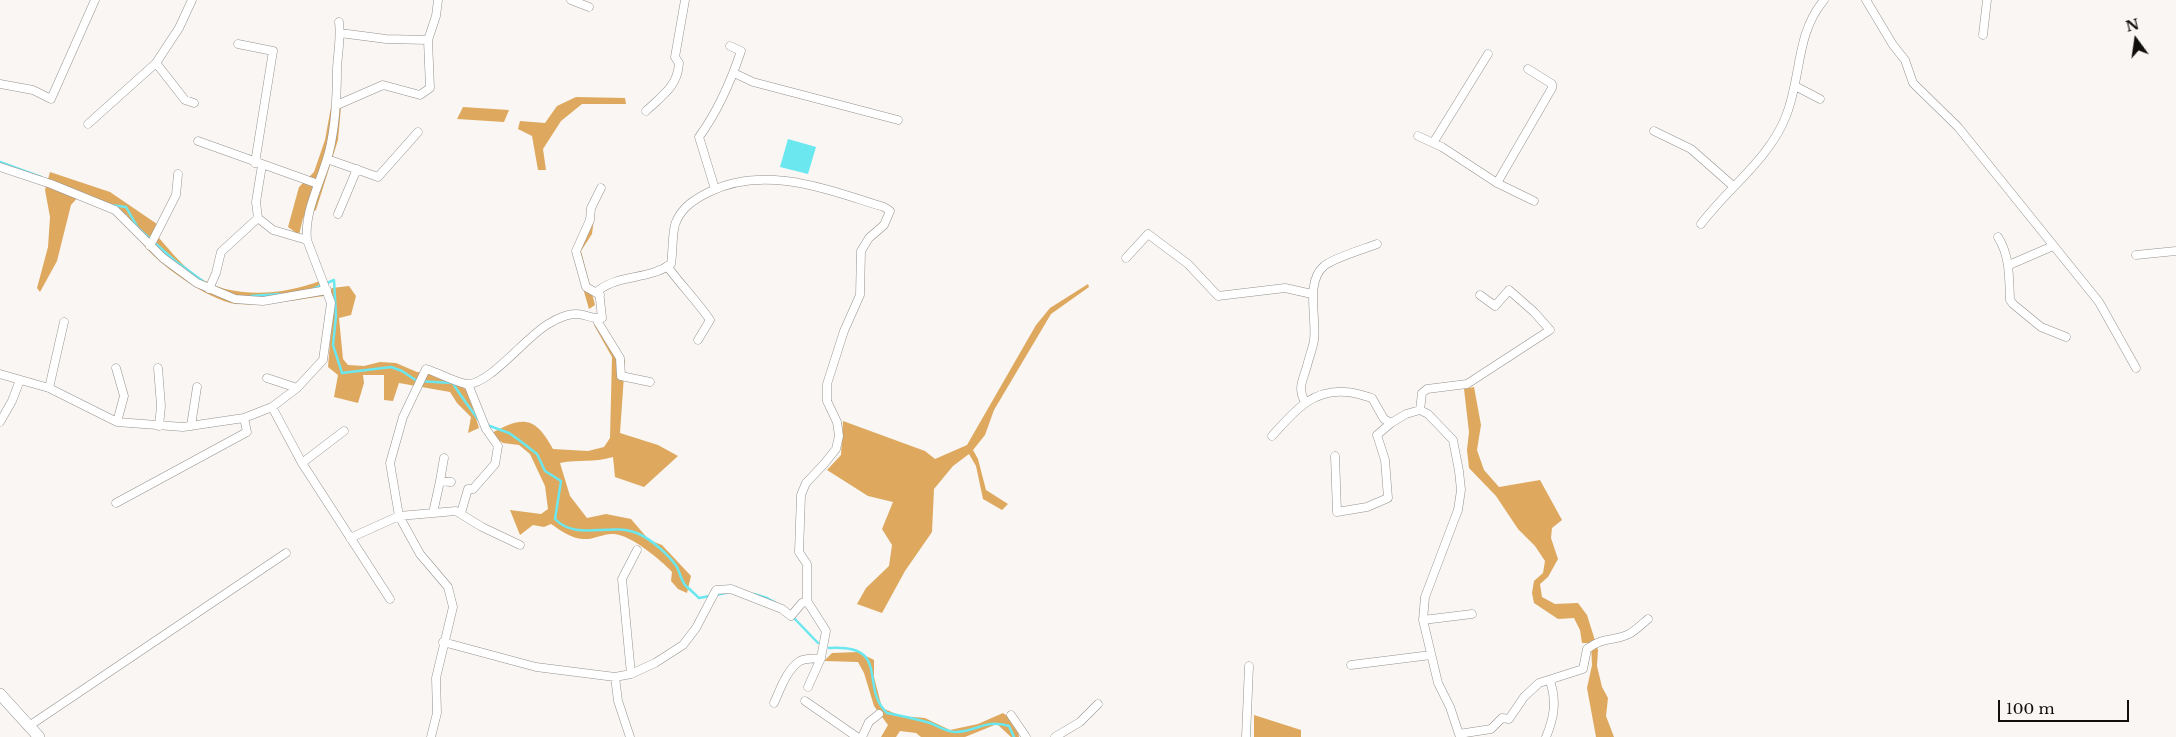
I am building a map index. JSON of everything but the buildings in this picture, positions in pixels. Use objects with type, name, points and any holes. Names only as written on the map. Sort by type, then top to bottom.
[{"type":"main road","points":[[0,694],[39,737]]},
{"type":"street","points":[[0,84],[32,90],[51,98],[94,0]]},
{"type":"street","points":[[88,124],[156,63],[179,28],[192,0]]},
{"type":"street","points":[[337,105],[383,85],[420,95],[430,88],[428,40],[436,16],[438,0]]},
{"type":"street","points":[[571,0],[589,7]]},
{"type":"street","points":[[646,111],[671,89],[679,72],[679,62],[675,58],[685,0]]},
{"type":"street","points":[[1701,224],[1733,186],[1752,168],[1770,144],[1786,116],[1795,86],[1805,32],[1815,11],[1824,0]]},
{"type":"street","points":[[1866,0],[1893,45],[1905,60],[1913,83],[1958,127],[2099,302],[2136,368]]},
{"type":"street","points":[[1982,35],[1987,0]]},
{"type":"street","points":[[0,374],[49,388],[116,422],[159,426],[191,426],[244,418],[272,407],[297,388],[323,360],[331,303],[306,240],[306,230],[318,184],[327,159],[337,105],[339,22]]},
{"type":"street","points":[[340,33],[386,39],[428,40]]},
{"type":"street","points":[[238,44],[273,51],[258,164],[256,202],[258,218],[273,230],[306,240]]},
{"type":"street","points":[[715,189],[699,137],[711,121],[734,73],[742,51],[730,46]]},
{"type":"street","points":[[1433,143],[1488,54]]},
{"type":"street","points":[[156,63],[185,100],[194,103]]},
{"type":"street","points":[[1497,183],[1552,88],[1552,84],[1528,69]]},
{"type":"street","points":[[734,73],[753,82],[898,120]]},
{"type":"street","points":[[1795,86],[1820,99]]},
{"type":"street","points":[[1654,131],[1691,149],[1733,186]]},
{"type":"street","points":[[327,159],[378,177],[418,132]]},
{"type":"street","points":[[1418,136],[1433,143],[1497,183],[1534,201]]},
{"type":"street","points":[[198,141],[318,184]]},
{"type":"street","points":[[0,167],[51,184],[115,210],[150,246],[197,283],[235,300],[263,301],[327,290]]},
{"type":"street","points":[[338,214],[357,169]]},
{"type":"street","points":[[150,246],[176,195],[178,174]]},
{"type":"street","points":[[431,737],[437,713],[436,678],[442,660],[443,642],[452,607],[448,586],[420,554],[398,516],[390,463],[403,417],[426,369],[468,384],[476,382],[493,372],[550,322],[576,313],[596,319],[602,318],[599,290],[607,284],[646,276],[671,264],[675,223],[692,200],[730,184],[760,179],[775,179],[819,188],[884,207],[890,211],[884,225],[869,238],[861,251],[860,295],[844,330],[827,384],[827,401],[837,422],[839,436],[836,449],[806,483],[801,495],[799,552],[807,564],[807,601],[826,631],[821,658],[808,687]]},
{"type":"street","points":[[600,295],[586,287],[576,251],[590,220],[591,208],[601,188]]},
{"type":"street","points":[[209,289],[216,274],[221,252],[258,218]]},
{"type":"street","points":[[1126,258],[1148,234],[1188,264],[1218,296],[1285,288],[1312,294]]},
{"type":"street","points":[[1998,237],[2004,247],[2009,265],[2010,300],[2041,327],[2066,337]]},
{"type":"street","points":[[1304,402],[1300,394],[1300,385],[1314,341],[1315,322],[1312,294],[1319,273],[1324,266],[1377,244]]},
{"type":"street","points":[[2009,265],[2053,246]]},
{"type":"street","points":[[2136,255],[2176,251]]},
{"type":"street","points":[[667,266],[696,300],[710,320],[698,340]]},
{"type":"street","points":[[1420,410],[1422,393],[1428,389],[1468,384],[1550,330],[1534,312],[1509,290],[1494,306],[1480,295]]},
{"type":"street","points":[[596,319],[620,358],[621,376],[650,382]]},
{"type":"street","points":[[49,388],[64,322]]},
{"type":"street","points":[[116,368],[124,396],[116,422]]},
{"type":"street","points":[[158,368],[161,406],[159,426]]},
{"type":"street","points":[[267,378],[297,388]]},
{"type":"street","points":[[0,422],[12,401],[20,380]]},
{"type":"street","points":[[461,513],[468,490],[473,489],[495,464],[498,446],[486,429],[468,384]]},
{"type":"street","points":[[191,426],[197,387]]},
{"type":"street","points":[[1272,436],[1304,402],[1319,395],[1345,392],[1372,398],[1384,419],[1391,423]]},
{"type":"street","points":[[272,407],[302,464],[390,599]]},
{"type":"street","points":[[1335,456],[1337,512],[1367,508],[1388,498],[1385,460],[1377,435],[1391,423],[1406,414],[1420,410],[1428,414],[1453,440],[1461,490],[1458,510],[1425,597],[1423,620],[1438,683],[1450,707],[1460,736],[1492,729],[1502,718],[1509,719],[1524,697],[1539,684],[1583,669],[1587,649],[1598,640],[1630,633],[1648,619]]},
{"type":"street","points":[[116,503],[247,432],[244,418]]},
{"type":"street","points":[[302,464],[344,431]]},
{"type":"street","points":[[433,513],[444,458]]},
{"type":"street","points":[[440,481],[451,482]]},
{"type":"street","points":[[350,538],[398,516],[456,512],[520,545]]},
{"type":"street","points":[[631,674],[622,579],[637,550]]},
{"type":"street","points":[[29,726],[286,553]]},
{"type":"street","points":[[443,642],[536,667],[615,677],[631,674],[669,655],[683,645],[696,628],[716,590],[731,589],[782,609],[791,616],[802,603],[807,601]]},
{"type":"street","points":[[1423,620],[1472,614]]},
{"type":"street","points":[[1351,665],[1431,654]]},
{"type":"street","points":[[774,703],[784,682],[798,663],[802,660],[821,658]]},
{"type":"street","points":[[1246,737],[1249,666]]},
{"type":"street","points":[[615,677],[618,701],[630,737]]},
{"type":"street","points":[[1546,737],[1552,722],[1554,708],[1554,692],[1550,681]]},
{"type":"street","points":[[805,701],[846,734],[857,737]]},
{"type":"street","points":[[1055,737],[1080,722],[1098,704]]},
{"type":"street","points":[[862,737],[869,722],[879,714]]},
{"type":"street","points":[[1011,714],[1026,737]]},
{"type":"shaded area","points":[[576,97],[625,98],[626,104],[582,104],[561,121],[543,149],[546,170],[538,170],[532,136],[518,129],[520,121],[545,123],[557,106]]},
{"type":"shaded area","points":[[331,107],[341,107],[338,140],[316,210],[303,218],[299,235],[288,227],[299,187],[314,172],[325,140]]},
{"type":"shaded area","points":[[463,107],[509,110],[504,122],[457,119]]},
{"type":"shaded area","points":[[50,172],[110,192],[157,224],[154,232],[174,255],[197,276],[211,284],[225,289],[257,293],[290,290],[320,281],[324,296],[258,304],[236,304],[212,296],[169,269],[146,248],[139,239],[127,215],[79,196],[71,205],[57,261],[40,292],[37,288],[48,247],[50,217],[45,190]]},
{"type":"shaded area","points":[[595,210],[592,234],[581,251],[595,305],[589,309],[572,250],[584,236],[587,212]]},
{"type":"shaded area","points":[[1088,284],[1089,287],[1051,314],[994,410],[985,435],[973,450],[978,459],[986,490],[1008,504],[1002,510],[983,499],[976,466],[969,454],[953,466],[934,489],[932,532],[905,571],[882,613],[857,604],[866,588],[889,566],[892,545],[882,529],[893,502],[868,496],[827,470],[841,455],[843,421],[925,451],[935,459],[967,445],[1036,325],[1050,308]]},
{"type":"shaded area","points":[[349,286],[356,296],[351,315],[339,318],[343,359],[348,365],[364,366],[380,362],[396,363],[417,372],[445,375],[468,391],[479,428],[468,433],[471,417],[457,403],[450,392],[399,383],[393,401],[384,400],[384,375],[363,375],[364,383],[358,403],[334,397],[338,375],[328,367],[332,318],[327,294],[332,288]]},
{"type":"shaded area","points":[[594,325],[602,325],[625,361],[620,433],[658,445],[678,456],[644,487],[615,477],[613,457],[560,463],[570,496],[587,518],[606,514],[631,519],[649,540],[662,545],[691,576],[687,593],[678,589],[671,581],[672,572],[667,567],[637,543],[621,535],[610,534],[579,539],[566,534],[551,524],[544,527],[533,525],[520,535],[510,510],[541,514],[548,509],[545,486],[530,454],[519,445],[503,443],[490,434],[511,424],[527,422],[540,430],[553,449],[588,451],[604,447],[610,438],[612,357]]},
{"type":"shaded area","points":[[1474,387],[1481,425],[1477,450],[1484,470],[1499,487],[1540,480],[1562,520],[1552,528],[1551,538],[1558,559],[1548,577],[1540,584],[1542,597],[1555,604],[1578,603],[1587,615],[1598,650],[1597,666],[1602,687],[1608,698],[1606,716],[1614,737],[1596,737],[1587,688],[1592,665],[1591,643],[1582,643],[1580,630],[1574,618],[1558,619],[1534,603],[1532,593],[1534,581],[1543,573],[1545,561],[1535,546],[1518,529],[1496,496],[1469,468],[1467,450],[1469,432],[1464,389]]},
{"type":"shaded area","points":[[858,652],[874,660],[874,677],[882,708],[901,716],[925,718],[950,730],[978,724],[1003,713],[1017,723],[1019,737],[1011,737],[997,724],[965,737],[921,737],[916,733],[900,731],[896,737],[881,737],[888,725],[874,706],[864,673],[858,662],[824,661],[832,653]]},
{"type":"shaded area","points":[[1254,715],[1301,730],[1301,737],[1254,737]]},
{"type":"water","points":[[788,139],[816,147],[808,174],[780,167]]},
{"type":"waterway","points":[[0,162],[41,177]]},
{"type":"waterway","points":[[111,205],[126,207],[138,228],[174,260],[204,282]]},
{"type":"waterway","points":[[313,289],[334,280],[336,316],[333,345],[342,373],[391,367],[402,371],[417,381],[453,383],[482,424]]},
{"type":"waterway","points":[[251,296],[280,294]]},
{"type":"waterway","points":[[487,425],[509,433],[519,440],[537,454],[545,471],[561,481],[555,519],[564,526],[584,530],[617,529],[639,534],[655,544],[670,558],[677,567],[682,581],[699,598],[726,593]]},
{"type":"waterway","points":[[754,594],[776,603]]},
{"type":"waterway","points":[[792,616],[818,643]]},
{"type":"waterway","points":[[829,648],[848,649],[861,653],[868,660],[879,703],[887,713],[930,723],[953,732],[1000,724],[1009,726],[1014,737]]}]
